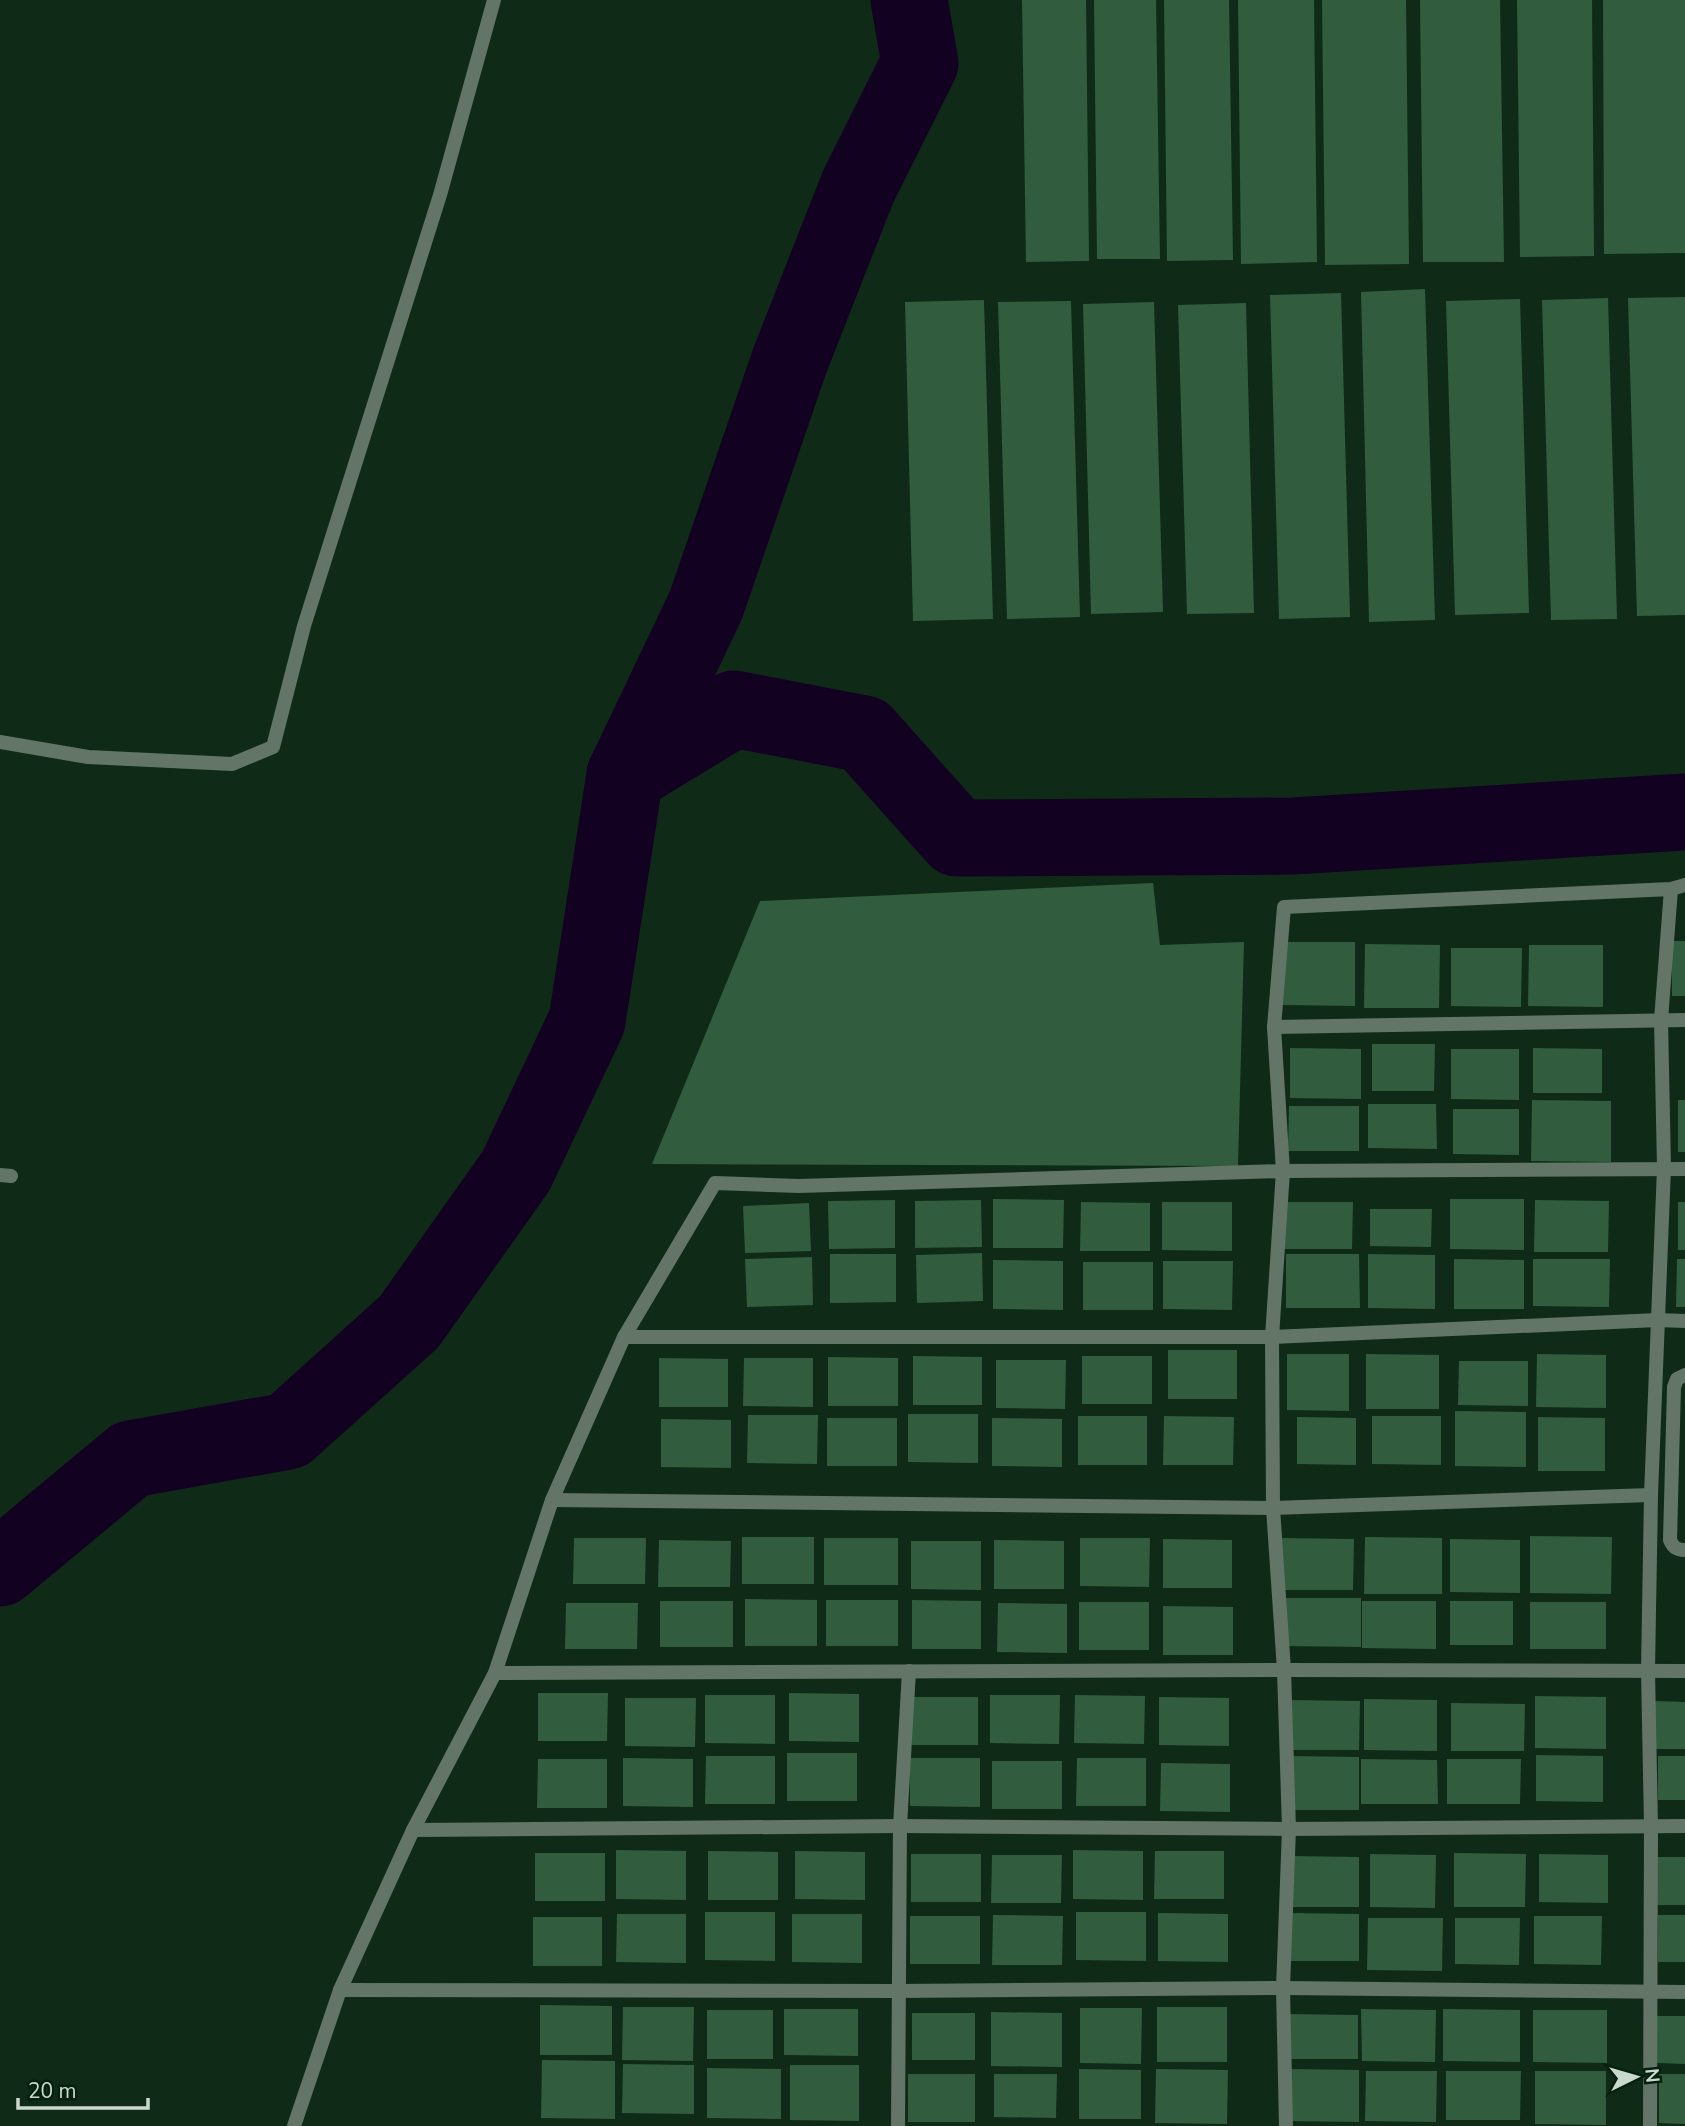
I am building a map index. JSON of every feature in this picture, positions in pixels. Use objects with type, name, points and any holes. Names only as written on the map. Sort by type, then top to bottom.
[{"type":"street","points":[[0,742],[88,757],[232,764],[273,747],[304,626],[440,195],[494,0]]},
{"type":"street","points":[[1286,2126],[1283,1988],[1289,1829],[1284,1670],[1273,1508],[1272,1337],[1283,1171],[1274,1027],[1284,907],[1678,887],[1661,1020],[1664,1168],[1651,1495],[1648,1670],[1651,1826],[1650,2126]]},
{"type":"street","points":[[1274,1027],[1685,1020]]},
{"type":"street","points":[[294,2126],[340,1990],[413,1830],[495,1673],[552,1500],[624,1337],[715,1183],[799,1186],[1283,1171],[1685,1169]]},
{"type":"street","points":[[624,1337],[1272,1337],[1685,1321]]},
{"type":"street","points":[[1685,1375],[1677,1378],[1674,1387],[1670,1540],[1673,1546],[1685,1550]]},
{"type":"street","points":[[552,1500],[1273,1508],[1651,1495]]},
{"type":"street","points":[[898,2126],[900,1825],[909,1671]]},
{"type":"street","points":[[495,1673],[1685,1671]]},
{"type":"street","points":[[413,1830],[900,1825],[1289,1829],[1685,1826]]},
{"type":"street","points":[[340,1990],[899,1991],[1283,1988],[1685,1992]]},
{"type":"building","points":[[1022,0],[1086,0],[1089,261],[1026,262]]},
{"type":"building","points":[[1094,0],[1156,0],[1160,259],[1097,259]]},
{"type":"building","points":[[1164,0],[1229,0],[1233,260],[1167,261]]},
{"type":"building","points":[[1238,0],[1314,0],[1317,262],[1241,264]]},
{"type":"building","points":[[1322,0],[1406,0],[1409,264],[1325,265]]},
{"type":"building","points":[[1420,0],[1500,0],[1504,262],[1423,262]]},
{"type":"building","points":[[1517,0],[1592,0],[1594,256],[1520,257]]},
{"type":"building","points":[[1603,0],[1685,0],[1685,253],[1604,254]]},
{"type":"building","points":[[1425,289],[1435,620],[1369,622],[1361,292]]},
{"type":"building","points":[[1341,293],[1350,617],[1279,619],[1270,295]]},
{"type":"building","points":[[1685,297],[1685,615],[1637,616],[1628,298]]},
{"type":"building","points":[[1608,298],[1617,619],[1551,620],[1542,300]]},
{"type":"building","points":[[1520,299],[1529,613],[1455,615],[1446,301]]},
{"type":"building","points":[[984,300],[993,619],[913,621],[905,302]]},
{"type":"building","points":[[1071,301],[1080,617],[1007,619],[998,302]]},
{"type":"building","points":[[1154,302],[1163,612],[1091,614],[1083,304]]},
{"type":"building","points":[[1246,303],[1254,613],[1187,614],[1178,305]]},
{"type":"building","points":[[1153,883],[1160,945],[1244,942],[1238,1166],[652,1164],[760,901]]},
{"type":"building","points":[[1672,941],[1685,941],[1685,996],[1672,996]]},
{"type":"building","points":[[1283,942],[1355,942],[1355,1006],[1282,1005]]},
{"type":"building","points":[[1365,944],[1440,945],[1439,1008],[1364,1008]]},
{"type":"building","points":[[1529,945],[1603,945],[1603,1007],[1528,1006]]},
{"type":"building","points":[[1451,948],[1522,948],[1521,1007],[1451,1006]]},
{"type":"building","points":[[1372,1044],[1435,1044],[1434,1091],[1372,1091]]},
{"type":"building","points":[[1290,1048],[1361,1049],[1361,1099],[1290,1098]]},
{"type":"building","points":[[1533,1048],[1602,1049],[1602,1093],[1533,1093]]},
{"type":"building","points":[[1451,1049],[1519,1049],[1519,1100],[1451,1099]]},
{"type":"building","points":[[1532,1100],[1611,1101],[1611,1162],[1531,1161]]},
{"type":"building","points":[[1678,1100],[1685,1100],[1685,1152],[1678,1152]]},
{"type":"building","points":[[1368,1104],[1436,1104],[1437,1149],[1368,1148]]},
{"type":"building","points":[[1289,1106],[1359,1106],[1359,1151],[1288,1151]]},
{"type":"building","points":[[1453,1109],[1519,1109],[1519,1155],[1453,1154]]},
{"type":"building","points":[[993,1199],[1064,1200],[1063,1248],[993,1248]]},
{"type":"building","points":[[1450,1199],[1524,1199],[1524,1250],[1450,1249]]},
{"type":"building","points":[[895,1200],[895,1248],[829,1249],[828,1201]]},
{"type":"building","points":[[981,1200],[982,1247],[915,1248],[915,1201]]},
{"type":"building","points":[[1535,1200],[1609,1201],[1608,1252],[1534,1252]]},
{"type":"building","points":[[1081,1202],[1150,1203],[1150,1251],[1080,1251]]},
{"type":"building","points":[[1162,1202],[1232,1202],[1232,1251],[1162,1250]]},
{"type":"building","points":[[1284,1202],[1353,1202],[1352,1249],[1284,1249]]},
{"type":"building","points":[[1678,1202],[1685,1202],[1685,1250],[1678,1250]]},
{"type":"building","points":[[809,1203],[811,1251],[745,1253],[743,1206]]},
{"type":"building","points":[[1370,1209],[1432,1209],[1431,1247],[1370,1246]]},
{"type":"building","points":[[982,1253],[983,1301],[917,1303],[916,1255]]},
{"type":"building","points":[[830,1254],[896,1254],[896,1302],[830,1303]]},
{"type":"building","points":[[1286,1254],[1359,1254],[1360,1308],[1286,1308]]},
{"type":"building","points":[[1368,1254],[1435,1255],[1435,1309],[1368,1308]]},
{"type":"building","points":[[812,1257],[813,1305],[747,1307],[745,1259]]},
{"type":"building","points":[[1454,1259],[1524,1260],[1524,1309],[1454,1309]]},
{"type":"building","points":[[1533,1259],[1610,1259],[1609,1307],[1533,1306]]},
{"type":"building","points":[[1677,1259],[1685,1259],[1685,1307],[1676,1307]]},
{"type":"building","points":[[993,1260],[1063,1261],[1063,1310],[993,1309]]},
{"type":"building","points":[[1163,1261],[1233,1261],[1232,1310],[1163,1309]]},
{"type":"building","points":[[1083,1262],[1153,1262],[1153,1310],[1083,1310]]},
{"type":"building","points":[[1168,1350],[1237,1350],[1237,1399],[1168,1399]]},
{"type":"building","points":[[1287,1354],[1349,1354],[1349,1411],[1287,1410]]},
{"type":"building","points":[[1366,1354],[1439,1355],[1439,1409],[1366,1409]]},
{"type":"building","points":[[1537,1354],[1606,1355],[1606,1408],[1536,1407]]},
{"type":"building","points":[[913,1356],[982,1357],[982,1405],[913,1405]]},
{"type":"building","points":[[1082,1356],[1152,1356],[1152,1404],[1082,1404]]},
{"type":"building","points":[[828,1357],[898,1358],[898,1406],[828,1406]]},
{"type":"building","points":[[659,1358],[728,1359],[728,1407],[659,1407]]},
{"type":"building","points":[[744,1358],[813,1358],[813,1407],[743,1406]]},
{"type":"building","points":[[996,1360],[1066,1360],[1065,1409],[996,1408]]},
{"type":"building","points":[[1459,1361],[1528,1361],[1528,1406],[1458,1405]]},
{"type":"building","points":[[1455,1411],[1526,1412],[1526,1467],[1455,1466]]},
{"type":"building","points":[[908,1414],[978,1414],[978,1463],[908,1462]]},
{"type":"building","points":[[748,1415],[818,1415],[817,1464],[747,1463]]},
{"type":"building","points":[[1078,1416],[1147,1416],[1147,1465],[1078,1465]]},
{"type":"building","points":[[1164,1416],[1234,1417],[1233,1465],[1163,1465]]},
{"type":"building","points":[[1372,1416],[1441,1416],[1441,1465],[1372,1464]]},
{"type":"building","points":[[1297,1417],[1356,1418],[1356,1465],[1297,1464]]},
{"type":"building","points":[[1538,1417],[1605,1418],[1605,1471],[1538,1471]]},
{"type":"building","points":[[827,1418],[897,1418],[897,1466],[827,1466]]},
{"type":"building","points":[[992,1418],[1062,1419],[1062,1467],[992,1466]]},
{"type":"building","points":[[661,1419],[731,1420],[731,1468],[661,1467]]},
{"type":"building","points":[[1530,1536],[1612,1537],[1611,1594],[1530,1593]]},
{"type":"building","points":[[742,1537],[814,1537],[814,1584],[742,1584]]},
{"type":"building","points":[[1365,1537],[1442,1538],[1442,1594],[1364,1594]]},
{"type":"building","points":[[574,1538],[646,1538],[645,1584],[573,1584]]},
{"type":"building","points":[[824,1538],[898,1538],[898,1585],[824,1585]]},
{"type":"building","points":[[1080,1538],[1150,1538],[1149,1587],[1080,1586]]},
{"type":"building","points":[[1280,1538],[1354,1539],[1353,1590],[1280,1590]]},
{"type":"building","points":[[1163,1539],[1232,1540],[1232,1588],[1163,1588]]},
{"type":"building","points":[[1450,1539],[1520,1540],[1520,1593],[1450,1592]]},
{"type":"building","points":[[659,1540],[731,1541],[730,1587],[658,1587]]},
{"type":"building","points":[[994,1540],[1064,1541],[1064,1589],[994,1589]]},
{"type":"building","points":[[911,1541],[981,1541],[981,1590],[911,1589]]},
{"type":"building","points":[[1286,1598],[1361,1598],[1361,1647],[1286,1646]]},
{"type":"building","points":[[745,1599],[817,1600],[817,1646],[745,1646]]},
{"type":"building","points":[[826,1600],[898,1600],[898,1646],[826,1646]]},
{"type":"building","points":[[912,1600],[981,1601],[981,1649],[912,1649]]},
{"type":"building","points":[[660,1601],[733,1601],[733,1647],[660,1647]]},
{"type":"building","points":[[1362,1601],[1436,1601],[1436,1649],[1362,1648]]},
{"type":"building","points":[[1450,1601],[1513,1601],[1513,1645],[1450,1645]]},
{"type":"building","points":[[1079,1602],[1149,1602],[1149,1650],[1079,1650]]},
{"type":"building","points":[[1530,1602],[1606,1602],[1606,1649],[1530,1649]]},
{"type":"building","points":[[566,1603],[638,1603],[637,1649],[565,1649]]},
{"type":"building","points":[[998,1603],[1067,1604],[1067,1653],[997,1652]]},
{"type":"building","points":[[1163,1606],[1233,1607],[1233,1655],[1163,1655]]},
{"type":"building","points":[[538,1693],[608,1693],[607,1741],[538,1741]]},
{"type":"building","points":[[789,1693],[859,1694],[859,1742],[789,1741]]},
{"type":"building","points":[[705,1695],[775,1695],[775,1744],[705,1743]]},
{"type":"building","points":[[990,1695],[1060,1695],[1059,1744],[990,1743]]},
{"type":"building","points":[[1075,1695],[1145,1696],[1144,1744],[1074,1743]]},
{"type":"building","points":[[1535,1696],[1606,1697],[1606,1749],[1535,1748]]},
{"type":"building","points":[[909,1697],[978,1697],[978,1745],[908,1745]]},
{"type":"building","points":[[1159,1697],[1229,1698],[1229,1746],[1159,1745]]},
{"type":"building","points":[[625,1698],[696,1698],[695,1747],[625,1746]]},
{"type":"building","points":[[1364,1699],[1437,1700],[1437,1751],[1364,1750]]},
{"type":"building","points":[[1289,1700],[1360,1701],[1359,1750],[1288,1750]]},
{"type":"building","points":[[1655,1701],[1685,1702],[1685,1749],[1655,1749]]},
{"type":"building","points":[[1451,1703],[1525,1704],[1524,1751],[1451,1751]]},
{"type":"building","points":[[787,1753],[857,1753],[857,1801],[787,1801]]},
{"type":"building","points":[[1536,1755],[1603,1756],[1603,1802],[1536,1801]]},
{"type":"building","points":[[706,1756],[775,1756],[775,1804],[705,1804]]},
{"type":"building","points":[[1292,1756],[1359,1757],[1359,1810],[1291,1810]]},
{"type":"building","points":[[1658,1756],[1685,1756],[1685,1800],[1658,1800]]},
{"type":"building","points":[[623,1758],[693,1759],[693,1807],[623,1806]]},
{"type":"building","points":[[910,1758],[980,1758],[980,1807],[910,1806]]},
{"type":"building","points":[[1077,1758],[1146,1758],[1146,1806],[1076,1806]]},
{"type":"building","points":[[538,1759],[607,1759],[607,1808],[537,1808]]},
{"type":"building","points":[[1361,1759],[1437,1760],[1438,1804],[1361,1804]]},
{"type":"building","points":[[1447,1759],[1521,1759],[1520,1804],[1447,1804]]},
{"type":"building","points":[[992,1761],[1062,1761],[1062,1809],[992,1809]]},
{"type":"building","points":[[1161,1763],[1230,1764],[1230,1812],[1160,1811]]},
{"type":"building","points":[[616,1850],[686,1851],[686,1900],[616,1899]]},
{"type":"building","points":[[1073,1850],[1143,1851],[1143,1900],[1073,1899]]},
{"type":"building","points":[[708,1851],[778,1852],[778,1900],[708,1900]]},
{"type":"building","points":[[795,1851],[865,1852],[865,1900],[795,1899]]},
{"type":"building","points":[[1155,1851],[1224,1851],[1224,1899],[1154,1899]]},
{"type":"building","points":[[535,1853],[605,1853],[605,1901],[535,1901]]},
{"type":"building","points":[[1454,1853],[1526,1854],[1525,1907],[1454,1907]]},
{"type":"building","points":[[911,1854],[981,1854],[981,1902],[911,1902]]},
{"type":"building","points":[[1370,1854],[1436,1855],[1435,1908],[1370,1907]]},
{"type":"building","points":[[1539,1854],[1608,1855],[1608,1903],[1539,1902]]},
{"type":"building","points":[[992,1855],[1062,1855],[1061,1903],[991,1903]]},
{"type":"building","points":[[1291,1856],[1359,1857],[1359,1907],[1291,1907]]},
{"type":"building","points":[[1657,1857],[1685,1857],[1685,1905],[1657,1905]]},
{"type":"building","points":[[705,1912],[775,1912],[775,1961],[705,1960]]},
{"type":"building","points":[[1076,1912],[1146,1912],[1146,1961],[1076,1960]]},
{"type":"building","points":[[1158,1913],[1228,1914],[1228,1962],[1158,1961]]},
{"type":"building","points":[[1290,1913],[1359,1914],[1359,1961],[1289,1961]]},
{"type":"building","points":[[617,1914],[686,1914],[686,1963],[616,1962]]},
{"type":"building","points":[[792,1914],[862,1914],[862,1963],[792,1962]]},
{"type":"building","points":[[993,1915],[1063,1916],[1062,1965],[992,1965]]},
{"type":"building","points":[[1658,1915],[1685,1915],[1685,1962],[1658,1962]]},
{"type":"building","points":[[910,1916],[980,1916],[980,1964],[910,1964]]},
{"type":"building","points":[[1534,1916],[1602,1916],[1601,1965],[1534,1964]]},
{"type":"building","points":[[533,1917],[602,1917],[602,1966],[533,1966]]},
{"type":"building","points":[[1368,1918],[1443,1918],[1442,1971],[1367,1970]]},
{"type":"building","points":[[1455,1918],[1520,1918],[1519,1965],[1455,1964]]},
{"type":"building","points":[[540,2005],[612,2006],[612,2055],[540,2055]]},
{"type":"building","points":[[623,2007],[694,2007],[693,2061],[622,2060]]},
{"type":"building","points":[[1157,2007],[1227,2007],[1227,2062],[1157,2062]]},
{"type":"building","points":[[1080,2008],[1142,2008],[1141,2064],[1080,2063]]},
{"type":"building","points":[[784,2009],[858,2009],[858,2056],[784,2055]]},
{"type":"building","points":[[1361,2009],[1436,2010],[1435,2062],[1362,2061]]},
{"type":"building","points":[[1443,2009],[1520,2010],[1520,2062],[1443,2061]]},
{"type":"building","points":[[707,2010],[773,2010],[773,2059],[707,2059]]},
{"type":"building","points":[[1533,2010],[1607,2010],[1607,2063],[1533,2062]]},
{"type":"building","points":[[991,2012],[1062,2013],[1062,2067],[991,2066]]},
{"type":"building","points":[[912,2013],[975,2013],[975,2060],[912,2060]]},
{"type":"building","points":[[1287,2014],[1358,2015],[1358,2059],[1287,2059]]},
{"type":"building","points":[[1657,2016],[1685,2016],[1685,2064],[1657,2063]]},
{"type":"building","points":[[542,2060],[615,2061],[615,2119],[541,2118]]},
{"type":"building","points":[[623,2064],[694,2065],[694,2114],[622,2113]]},
{"type":"building","points":[[790,2065],[859,2065],[859,2121],[790,2120]]},
{"type":"building","points":[[707,2068],[781,2069],[781,2119],[707,2118]]},
{"type":"building","points":[[1079,2069],[1141,2070],[1141,2119],[1079,2119]]},
{"type":"building","points":[[1156,2069],[1228,2070],[1227,2124],[1155,2123]]},
{"type":"building","points":[[1288,2069],[1359,2070],[1359,2122],[1288,2121]]},
{"type":"building","points":[[1366,2071],[1437,2071],[1436,2122],[1365,2121]]},
{"type":"building","points":[[1446,2071],[1521,2071],[1520,2120],[1446,2120]]},
{"type":"building","points":[[1535,2071],[1606,2071],[1606,2125],[1535,2124]]},
{"type":"building","points":[[908,2074],[975,2074],[975,2122],[908,2122]]},
{"type":"building","points":[[994,2074],[1057,2074],[1056,2118],[994,2117]]},
{"type":"building","points":[[1659,2074],[1685,2074],[1685,2124],[1659,2123]]},
{"type":"waterway","points":[[0,1568],[131,1459],[288,1431],[409,1322],[516,1171],[587,1021],[625,775],[706,605],[790,360],[858,187],[920,63],[909,0]]},
{"type":"waterway","points":[[625,775],[734,709],[864,734],[957,838],[1293,836],[1685,812]]}]
